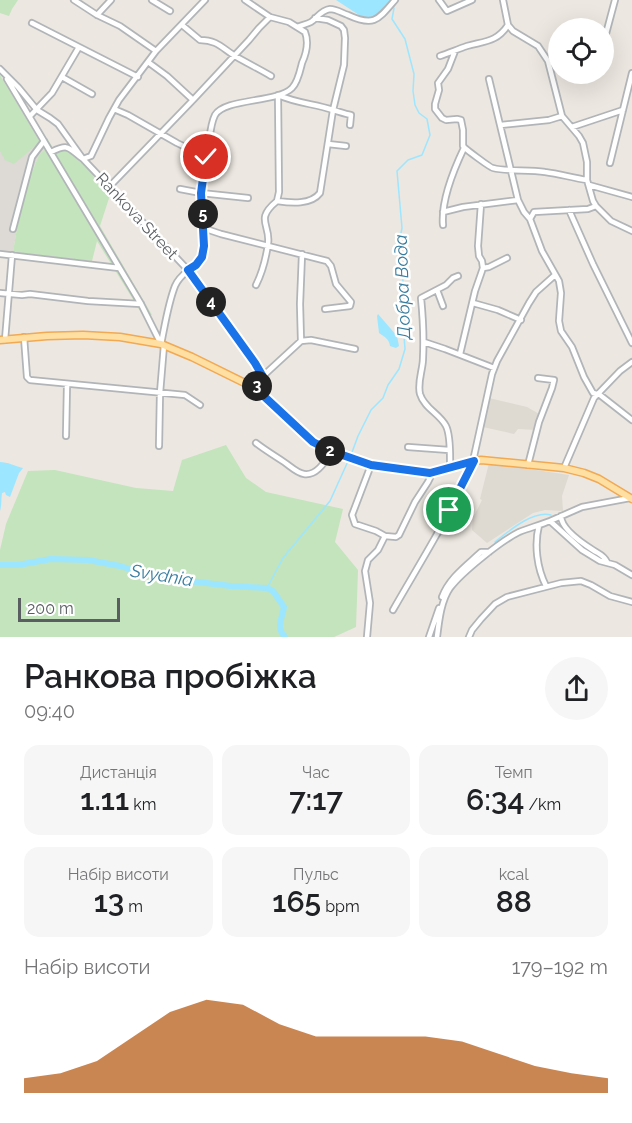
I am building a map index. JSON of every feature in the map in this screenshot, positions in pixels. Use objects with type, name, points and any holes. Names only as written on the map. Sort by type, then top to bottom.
[{"type":"main road","points":[[3,340],[83,334],[163,344],[255,388],[313,442],[371,465],[430,473],[481,460],[564,468],[599,479],[631,498]]},
{"type":"street","points":[[74,0],[120,26],[156,51]]},
{"type":"street","points":[[98,15],[111,0]]},
{"type":"street","points":[[152,0],[170,11]]},
{"type":"street","points":[[51,152],[66,147],[83,159],[91,156],[114,109],[156,51],[205,0]]},
{"type":"street","points":[[245,0],[270,17],[289,22],[307,35]]},
{"type":"street","points":[[297,27],[314,20],[327,9],[357,20],[371,22],[377,19],[395,0]]},
{"type":"street","points":[[439,0],[447,11],[472,0]]},
{"type":"street","points":[[503,0],[508,25],[513,31],[538,46],[551,67],[562,116],[583,143],[590,194],[596,206],[611,221],[632,231]]},
{"type":"street","points":[[610,18],[615,0]]},
{"type":"street","points":[[110,186],[270,17]]},
{"type":"street","points":[[277,201],[307,201],[318,197],[320,193],[333,110],[344,65],[344,30],[341,26],[328,20],[314,20]]},
{"type":"street","points":[[159,446],[163,344],[175,284],[202,257],[204,228],[201,193],[211,127],[216,114],[223,108],[278,95],[289,90],[297,80],[307,47],[307,35],[314,20]]},
{"type":"street","points":[[32,24],[138,77]]},
{"type":"street","points":[[182,25],[200,40],[222,45],[234,56],[271,76]]},
{"type":"street","points":[[440,56],[495,39],[504,32],[508,25]]},
{"type":"street","points":[[504,32],[513,31]]},
{"type":"street","points":[[30,116],[46,100],[79,47]]},
{"type":"street","points":[[455,51],[448,69],[438,83],[435,109],[446,120],[461,120],[464,148],[492,168],[544,171],[632,196]]},
{"type":"street","points":[[148,62],[193,100]]},
{"type":"street","points":[[1,70],[163,344]]},
{"type":"street","name":"Rankova Street","points":[[1,70],[37,110],[58,124],[83,159],[188,270],[262,375]]},
{"type":"street","points":[[610,163],[632,73]]},
{"type":"street","points":[[62,77],[92,94]]},
{"type":"street","points":[[489,80],[518,200],[530,219],[559,281],[561,331],[572,347],[593,393],[608,401],[632,420]]},
{"type":"street","points":[[278,95],[351,115],[350,125]]},
{"type":"street","points":[[256,285],[269,242],[264,222],[270,207],[277,201],[279,192],[278,95]]},
{"type":"street","points":[[114,109],[206,157]]},
{"type":"street","points":[[572,127],[623,110]]},
{"type":"street","points":[[501,125],[549,120],[562,116]]},
{"type":"street","points":[[13,229],[32,157],[44,141]]},
{"type":"street","points":[[328,144],[346,146]]},
{"type":"street","points":[[443,225],[443,212],[464,148]]},
{"type":"street","points":[[180,189],[248,198]]},
{"type":"street","points":[[443,212],[481,204],[518,200]]},
{"type":"street","points":[[460,354],[483,268],[478,246],[481,204]]},
{"type":"street","points":[[530,219],[534,212],[588,209],[596,206]]},
{"type":"street","points":[[568,210],[632,343]]},
{"type":"street","points":[[204,228],[330,262],[336,284],[351,303],[350,306],[325,309]]},
{"type":"street","points":[[0,254],[119,268]]},
{"type":"street","points":[[3,340],[12,255]]},
{"type":"street","points":[[301,341],[302,255]]},
{"type":"street","points":[[483,268],[507,258]]},
{"type":"street","points":[[393,610],[474,461],[494,368],[536,292],[555,275]]},
{"type":"street","points":[[450,468],[447,427],[423,401],[420,394],[419,382],[423,367],[424,342],[421,298],[458,276]]},
{"type":"street","points":[[437,290],[443,306]]},
{"type":"street","points":[[0,293],[141,304]]},
{"type":"street","points":[[473,303],[498,310],[520,320]]},
{"type":"street","points":[[24,338],[27,377],[30,380],[185,396],[200,405]]},
{"type":"street","points":[[255,388],[262,375],[301,341],[311,340],[355,349]]},
{"type":"street","points":[[424,342],[494,368]]},
{"type":"street","points":[[564,468],[596,394],[632,362]]},
{"type":"street","points":[[528,465],[539,422],[554,380],[538,378]]},
{"type":"street","points":[[66,436],[67,384]]},
{"type":"street","points":[[256,443],[297,471],[306,474],[318,470],[331,451]]},
{"type":"street","points":[[408,447],[450,450]]},
{"type":"street","points":[[371,465],[352,515],[355,524],[385,536],[399,535],[415,502],[429,482],[430,473]]},
{"type":"street","points":[[429,637],[450,588],[489,552],[518,533],[582,507],[631,498]]},
{"type":"street","points":[[561,516],[561,522],[565,528],[605,557],[608,562]]},
{"type":"street","points":[[550,521],[582,550],[632,575]]},
{"type":"street","points":[[539,525],[536,536],[537,552],[539,568],[546,586]]},
{"type":"street","points":[[367,637],[370,603],[365,571],[368,560],[378,550],[385,536]]},
{"type":"street","points":[[469,637],[472,630],[495,604],[507,597],[546,586],[581,581],[610,596],[632,602]]},
{"type":"street","points":[[437,637],[443,600]]},
{"type":"shaded area","points":[[7,87],[45,151],[39,155],[30,177],[13,252],[0,251],[0,92]]},
{"type":"shaded area","points":[[489,398],[527,407],[541,415],[536,430],[518,429],[514,434],[483,427]]},
{"type":"shaded area","points":[[489,463],[569,475],[562,496],[563,511],[545,510],[533,513],[487,543],[472,530],[473,515],[482,500],[480,499]]},
{"type":"green space","points":[[0,0],[18,0],[9,16],[0,13]]},
{"type":"green space","points":[[0,75],[40,142],[14,164],[5,160],[0,151]]},
{"type":"green space","points":[[44,138],[47,138],[56,153],[62,149],[71,151],[80,162],[88,167],[97,182],[110,195],[100,226],[152,315],[142,314],[97,241],[92,261],[13,252],[30,177],[39,155],[47,148]]},
{"type":"green space","points":[[226,445],[246,478],[266,492],[343,509],[335,542],[358,570],[356,627],[334,637],[0,637],[0,550],[6,524],[28,471],[55,470],[136,488],[173,491],[182,460]]},
{"type":"water","points":[[336,0],[391,0],[378,15],[369,19]]},
{"type":"water","points":[[378,314],[397,336],[399,346],[396,348],[390,346],[388,340],[379,333]]},
{"type":"water","points":[[0,462],[23,468],[10,497],[5,492],[2,493],[0,511]]},
{"type":"waterway","name":"Добра Вода","points":[[351,455],[371,410],[383,398],[388,385],[399,369],[405,349],[402,309],[403,277],[399,243],[402,228],[397,171],[408,160],[422,155],[430,135],[427,119],[419,113],[415,105],[414,74],[405,39],[392,19],[394,8]]},
{"type":"waterway","name":"Добра Вода","points":[[267,588],[283,558],[330,501],[349,459]]},
{"type":"waterway","points":[[495,542],[529,518],[544,514],[551,515]]},
{"type":"waterway","points":[[555,521],[578,543],[592,552]]},
{"type":"waterway","name":"Svydnia","points":[[0,565],[18,565],[51,559],[88,560],[120,566],[156,577],[267,588],[273,591],[284,607],[280,626],[285,637]]},
{"type":"waterway","points":[[434,637],[436,626]]},
{"type":"route","points":[[206,157],[201,193],[204,246],[202,257],[188,270],[262,375],[255,388],[313,442],[371,465],[430,473],[474,461],[449,510]]}]
